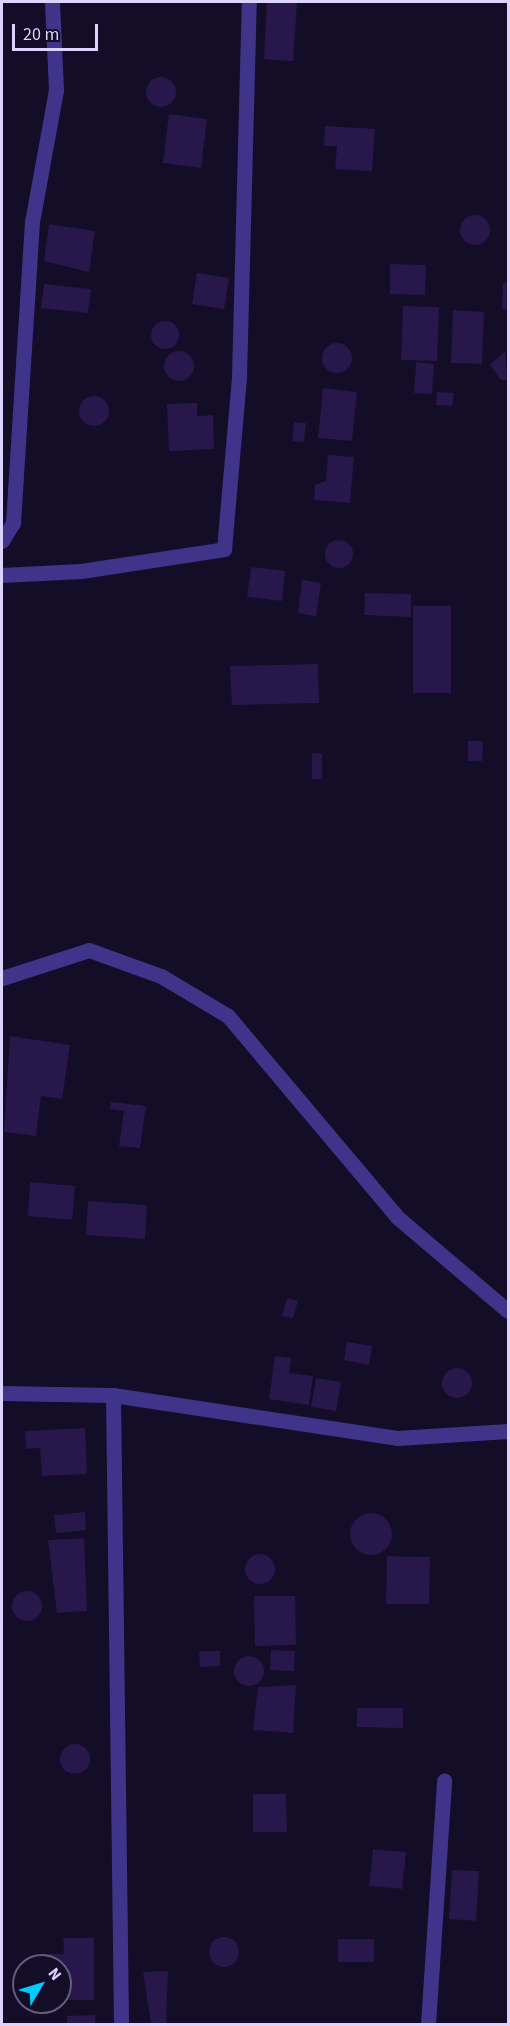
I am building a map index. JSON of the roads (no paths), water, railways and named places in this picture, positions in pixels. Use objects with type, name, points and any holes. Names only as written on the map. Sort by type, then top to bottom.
[{"type":"street","points":[[2,541],[13,523],[32,222],[56,90],[52,2]]},
{"type":"street","points":[[2,575],[81,571],[224,549],[238,376],[249,2]]},
{"type":"street","points":[[2,978],[89,950],[161,976],[228,1016],[397,1217],[508,1311]]},
{"type":"street","points":[[2,1393],[113,1395],[397,1438],[508,1431]]},
{"type":"street","points":[[113,1395],[121,2025]]},
{"type":"street","points":[[428,2025],[444,1781]]}]
